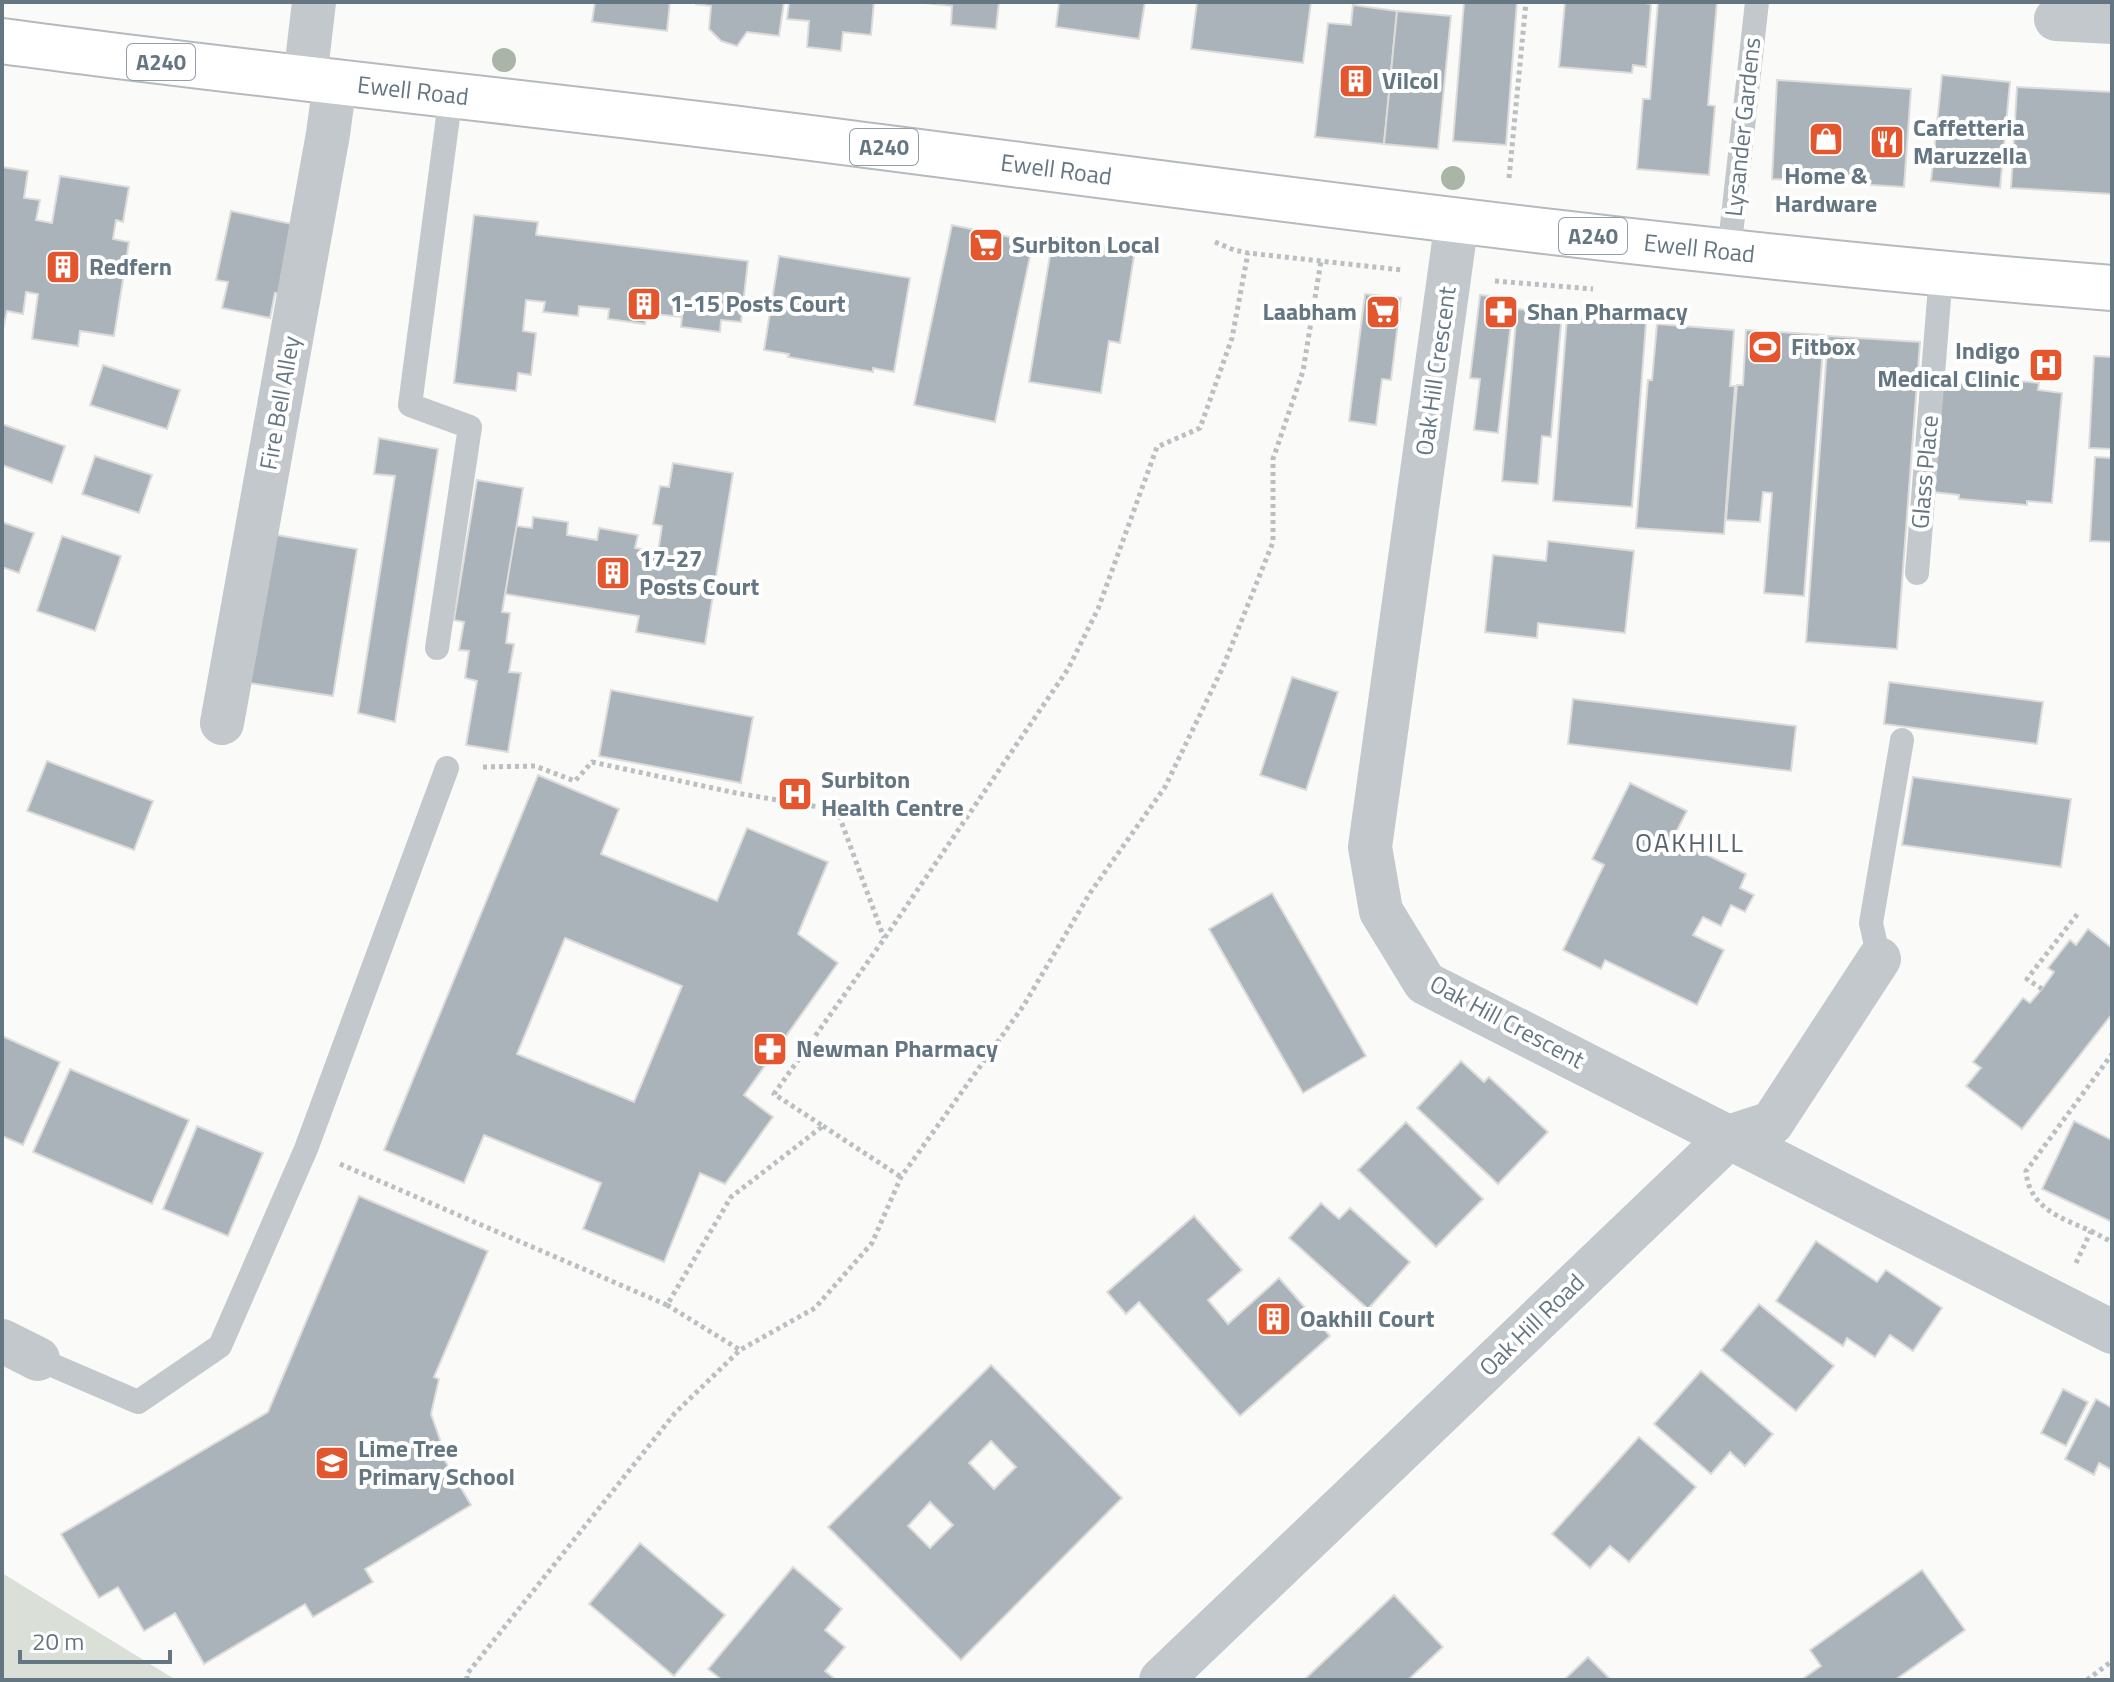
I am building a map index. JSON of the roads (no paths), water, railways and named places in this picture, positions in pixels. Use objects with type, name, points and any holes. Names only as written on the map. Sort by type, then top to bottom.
[{"type":"main road","name":"Ewell Road","points":[[2,41],[1729,252],[2112,288]]},
{"type":"street","name":"Fire Bell Alley","points":[[222,723],[328,134],[314,2]]},
{"type":"street","points":[[2056,19],[2112,22]]},
{"type":"street","name":"Oak Hill Crescent","points":[[1457,220],[1469,278],[1370,847],[1381,911],[1425,983],[2112,1332]]},
{"type":"street","name":"Oak Hill Road","points":[[1161,1680],[1729,1137],[1772,1123],[1879,959]]},
{"type":"lane","name":"Lysander Gardens","points":[[1729,252],[1757,2]]},
{"type":"lane","points":[[437,648],[470,427],[410,405],[451,94]]},
{"type":"lane","name":"Glass Place","points":[[1917,573],[1941,274]]},
{"type":"lane","points":[[1879,959],[1871,923],[1902,740]]},
{"type":"lane","points":[[20,1350],[138,1402],[220,1346],[306,1149],[447,768]]},
{"type":"place","name":"Vilcol","points":[[1356,81]]},
{"type":"place","name":"Home & Hardware","points":[[1826,139]]},
{"type":"place","name":"Caffetteria Maruzzella","points":[[1887,142]]},
{"type":"place","name":"Surbiton Local","points":[[986,245]]},
{"type":"place","name":"Redfern","points":[[63,267]]},
{"type":"place","name":"1-15 Posts Court","points":[[644,304]]},
{"type":"place","name":"Laabham","points":[[1383,312]]},
{"type":"place","name":"Shan Pharmacy","points":[[1501,312]]},
{"type":"place","name":"Fitbox","points":[[1765,347]]},
{"type":"place","name":"Indigo Medical Clinic","points":[[2046,365]]},
{"type":"place","name":"17-27 Posts Court","points":[[613,573]]},
{"type":"place","name":"Surbiton Health Centre","points":[[795,794]]},
{"type":"place","name":"Newman Pharmacy","points":[[770,1049]]},
{"type":"place","name":"Oakhill Court","points":[[1274,1319]]},
{"type":"place","name":"Lime Tree Primary School","points":[[332,1463]]},
{"type":"district","name":"OAKHILL","points":[[1690,843]]}]
